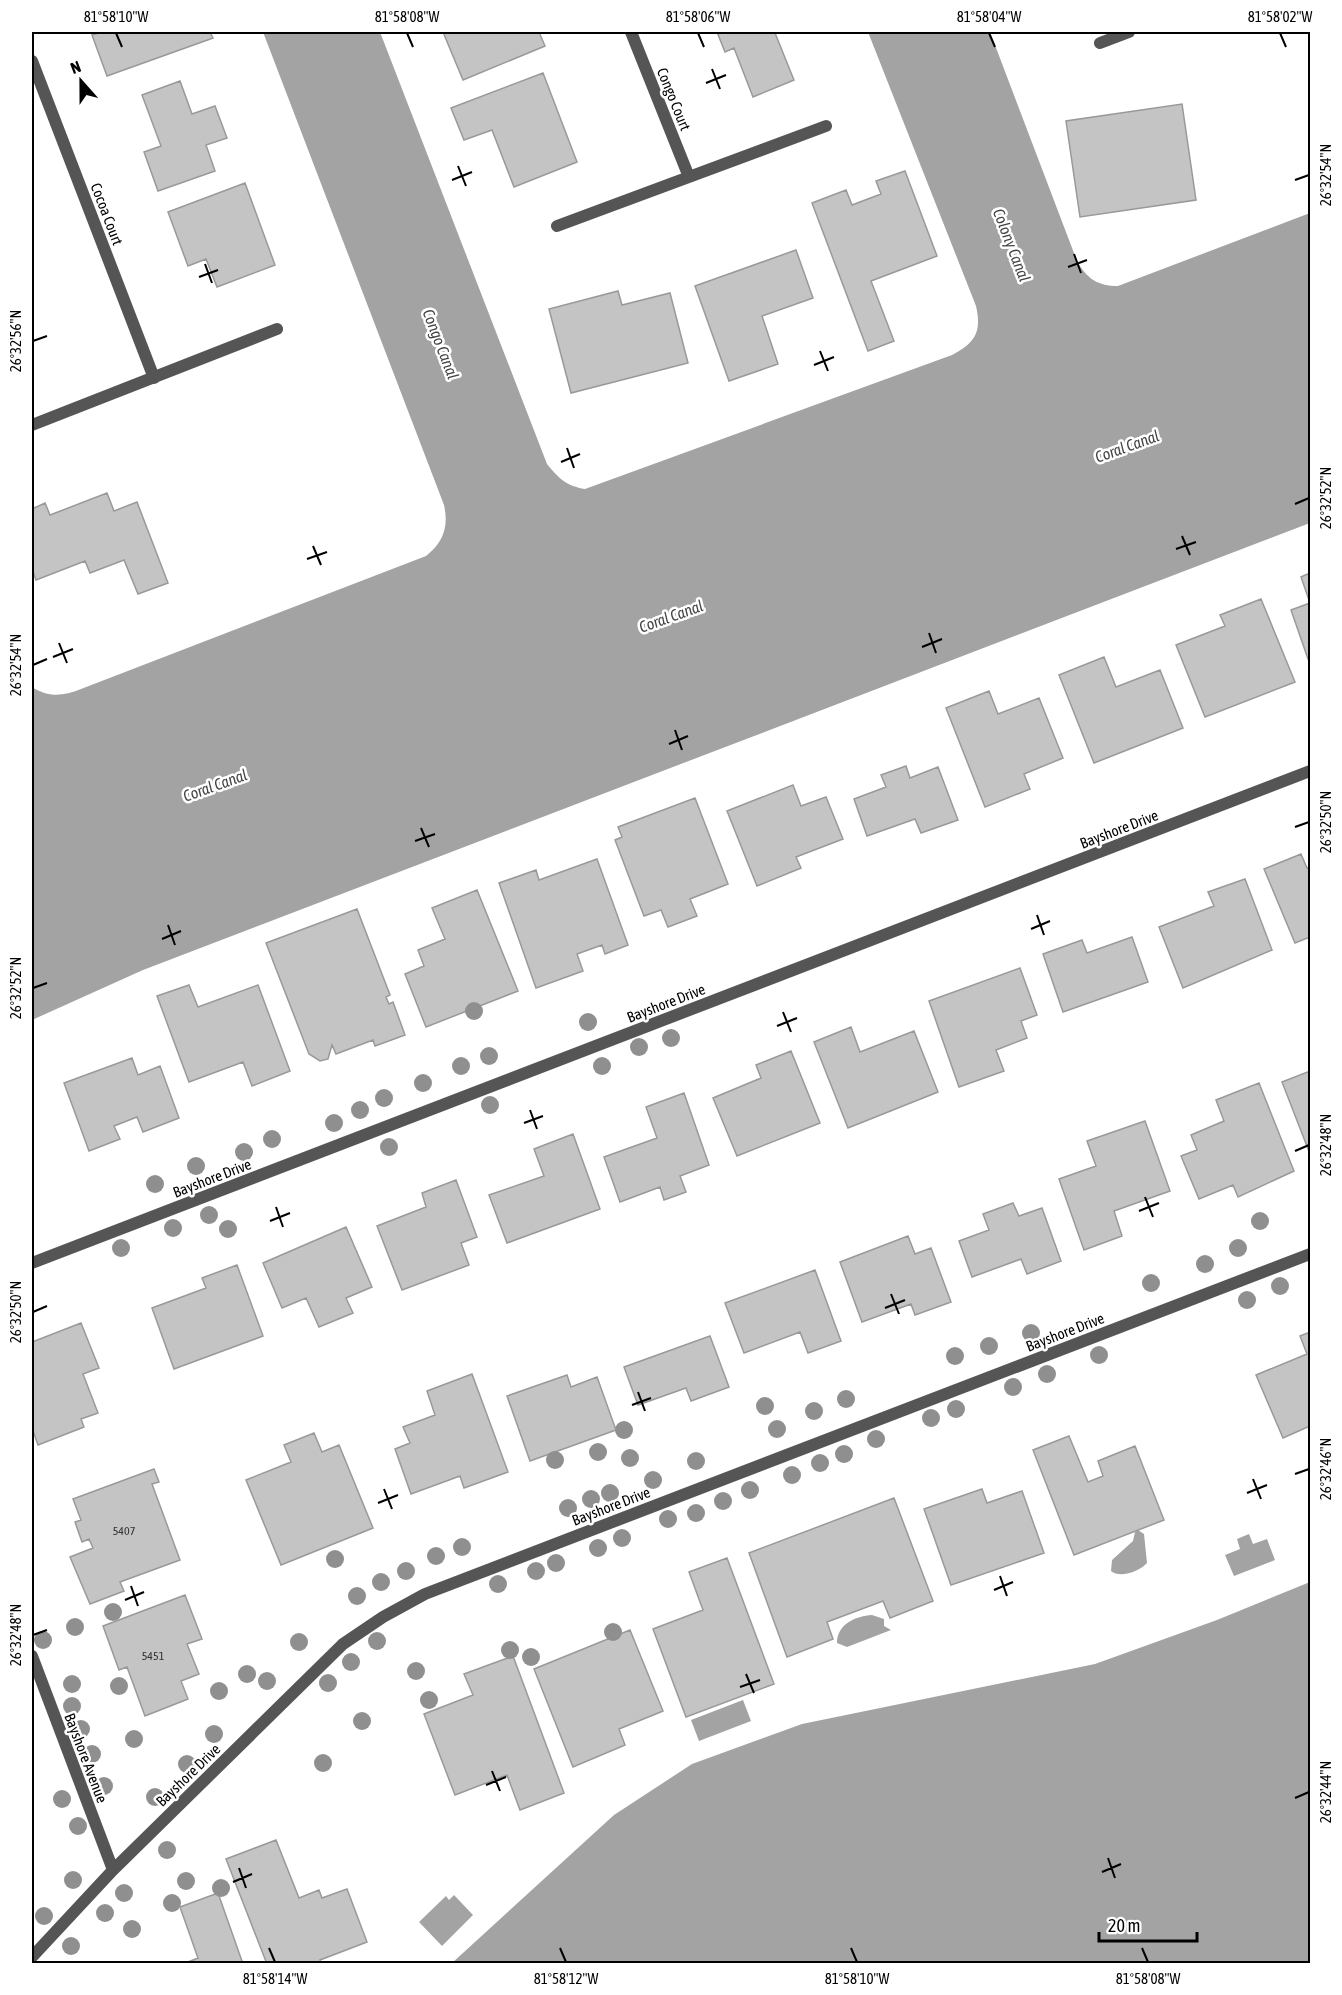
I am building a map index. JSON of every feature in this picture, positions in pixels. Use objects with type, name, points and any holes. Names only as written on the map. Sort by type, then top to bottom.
[{"type":"street","name":"Congo Court","points":[[632,32],[689,177]]},
{"type":"street","points":[[1100,43],[1129,32]]},
{"type":"street","name":"Cocoa Court","points":[[32,61],[154,378]]},
{"type":"street","points":[[557,226],[826,126]]},
{"type":"street","points":[[32,425],[277,329]]},
{"type":"street","name":"Bayshore Drive","points":[[32,1263],[1311,771]]},
{"type":"street","name":"Bayshore Drive","points":[[32,1957],[113,1870],[343,1644],[382,1617],[424,1594],[1311,1254]]},
{"type":"street","name":"Bayshore Avenue","points":[[32,1656],[113,1870]]},
{"type":"water","points":[[263,32],[380,32],[547,464],[564,481],[585,489],[952,355],[971,341],[975,336],[978,323],[976,306],[868,32],[990,32],[1077,261],[1089,277],[1099,283],[1118,286],[1310,213],[1310,523],[143,970],[32,1020],[32,687],[50,694],[74,691],[426,556],[437,546],[445,527],[444,505]]},
{"type":"water","points":[[1138,1530],[1144,1534],[1147,1563],[1130,1573],[1119,1574],[1111,1571],[1112,1560],[1133,1541],[1135,1532]]},
{"type":"water","points":[[1249,1534],[1253,1544],[1267,1539],[1275,1560],[1234,1576],[1225,1555],[1240,1549],[1237,1539]]},
{"type":"water","points":[[1310,1582],[1310,1963],[452,1963],[614,1815],[692,1764],[802,1724],[1095,1664],[1217,1620]]},
{"type":"water","points":[[872,1615],[884,1619],[884,1626],[891,1630],[847,1647],[837,1643],[840,1631],[848,1622]]},
{"type":"water","points":[[743,1700],[751,1721],[699,1741],[691,1720]]},
{"type":"water","points":[[454,1895],[473,1915],[442,1946],[419,1922],[446,1896],[449,1900]]},
{"type":"building","points":[[102,32],[210,32],[213,38],[107,76],[92,35]]},
{"type":"building","points":[[443,32],[539,32],[545,46],[463,80]]},
{"type":"building","points":[[717,32],[778,32],[775,33],[794,80],[753,97],[734,48],[725,52]]},
{"type":"building","points":[[543,73],[577,162],[514,187],[492,130],[464,140],[451,108]]},
{"type":"building","points":[[180,81],[192,114],[215,106],[227,138],[206,145],[215,171],[158,191],[144,152],[161,146],[142,95]]},
{"type":"building","points":[[1182,104],[1196,200],[1080,217],[1066,121]]},
{"type":"building","points":[[905,171],[937,256],[871,281],[894,341],[868,351],[812,203],[846,190],[852,205],[881,194],[876,181]]},
{"type":"building","points":[[245,183],[275,265],[217,287],[206,259],[188,266],[168,212]]},
{"type":"building","points":[[796,250],[813,298],[762,316],[778,364],[729,381],[695,286]]},
{"type":"building","points":[[618,291],[622,305],[670,293],[688,363],[571,393],[549,309]]},
{"type":"building","points":[[107,493],[114,511],[137,502],[168,583],[138,594],[124,560],[90,573],[85,561],[36,580],[32,569],[32,509],[45,503],[50,515]]},
{"type":"building","points":[[1310,573],[1310,603],[1301,577]]},
{"type":"building","points":[[1261,599],[1295,682],[1205,717],[1176,645],[1225,626],[1220,615]]},
{"type":"building","points":[[1310,603],[1310,658],[1308,659],[1291,610]]},
{"type":"building","points":[[1104,657],[1116,687],[1160,670],[1183,728],[1094,763],[1059,675]]},
{"type":"building","points":[[989,691],[998,714],[1039,698],[1063,758],[1024,774],[1030,789],[985,807],[946,708]]},
{"type":"building","points":[[906,766],[910,778],[938,767],[958,820],[921,833],[915,819],[867,836],[854,799],[886,787],[881,775]]},
{"type":"building","points":[[793,785],[801,806],[826,797],[843,839],[796,857],[801,868],[757,886],[727,811]]},
{"type":"building","points":[[695,798],[728,884],[690,899],[697,916],[668,927],[661,910],[644,916],[615,840],[622,837],[618,827]]},
{"type":"building","points":[[1301,854],[1307,868],[1310,867],[1310,937],[1295,943],[1264,869]]},
{"type":"building","points":[[597,859],[628,945],[605,954],[602,945],[577,954],[583,971],[536,988],[499,883],[536,870],[539,880]]},
{"type":"building","points":[[1245,879],[1272,950],[1183,988],[1159,927],[1214,906],[1208,892]]},
{"type":"building","points":[[477,890],[518,991],[426,1027],[405,974],[424,966],[418,950],[445,939],[432,908]]},
{"type":"building","points":[[357,909],[390,995],[386,997],[389,1004],[393,1002],[405,1035],[375,1046],[373,1040],[336,1054],[332,1045],[328,1059],[320,1061],[309,1054],[266,943]]},
{"type":"building","points":[[1132,937],[1148,982],[1063,1012],[1043,954],[1082,940],[1087,953]]},
{"type":"building","points":[[1020,968],[1037,1015],[1021,1021],[1027,1038],[996,1050],[1004,1071],[959,1087],[929,1001]]},
{"type":"building","points":[[189,985],[198,1007],[258,985],[290,1071],[252,1086],[243,1062],[189,1082],[157,996]]},
{"type":"building","points":[[851,1027],[860,1052],[914,1031],[938,1092],[848,1128],[814,1042]]},
{"type":"building","points":[[791,1051],[820,1123],[737,1156],[713,1098],[761,1078],[756,1065]]},
{"type":"building","points":[[132,1058],[138,1075],[160,1066],[179,1118],[143,1132],[137,1117],[114,1126],[120,1139],[89,1151],[64,1083]]},
{"type":"building","points":[[1310,1071],[1310,1154],[1282,1082]]},
{"type":"building","points":[[1259,1083],[1294,1171],[1238,1197],[1233,1185],[1199,1199],[1181,1156],[1197,1150],[1191,1135],[1224,1121],[1216,1100]]},
{"type":"building","points":[[684,1093],[709,1165],[680,1176],[686,1192],[664,1200],[660,1187],[620,1202],[604,1157],[657,1138],[646,1107]]},
{"type":"building","points":[[1145,1121],[1170,1191],[1114,1211],[1122,1236],[1084,1250],[1059,1179],[1096,1166],[1087,1141]]},
{"type":"building","points":[[573,1134],[600,1209],[507,1243],[489,1195],[544,1176],[534,1149]]},
{"type":"building","points":[[456,1180],[477,1237],[461,1243],[469,1265],[402,1290],[377,1226],[426,1207],[422,1193]]},
{"type":"building","points":[[1013,1203],[1019,1216],[1042,1208],[1061,1261],[1027,1274],[1021,1259],[972,1277],[959,1241],[989,1230],[983,1214]]},
{"type":"building","points":[[346,1227],[372,1287],[346,1298],[353,1313],[319,1327],[306,1298],[282,1308],[263,1263]]},
{"type":"building","points":[[908,1236],[915,1254],[931,1248],[951,1302],[915,1315],[911,1304],[862,1322],[840,1262]]},
{"type":"building","points":[[237,1265],[263,1336],[174,1369],[152,1308],[206,1288],[202,1278]]},
{"type":"building","points":[[815,1270],[841,1341],[808,1353],[800,1332],[744,1353],[725,1303]]},
{"type":"building","points":[[81,1323],[99,1368],[83,1374],[98,1413],[81,1419],[84,1427],[38,1445],[32,1428],[32,1342]]},
{"type":"building","points":[[1310,1332],[1310,1426],[1283,1438],[1256,1375],[1307,1354],[1300,1336]]},
{"type":"building","points":[[710,1336],[729,1387],[691,1401],[686,1388],[638,1405],[624,1367]]},
{"type":"building","points":[[472,1374],[508,1472],[464,1488],[460,1476],[411,1494],[395,1449],[410,1443],[403,1427],[435,1415],[427,1391]]},
{"type":"building","points":[[567,1375],[571,1387],[597,1377],[616,1430],[530,1461],[507,1396]]},
{"type":"building","points":[[314,1433],[322,1452],[339,1445],[373,1528],[281,1565],[246,1480],[291,1462],[284,1445]]},
{"type":"building","points":[[1069,1436],[1088,1482],[1103,1476],[1098,1461],[1135,1446],[1164,1520],[1074,1555],[1033,1450]]},
{"type":"building","points":[[154,1469],[159,1482],[152,1484],[180,1560],[120,1582],[124,1591],[90,1604],[70,1557],[93,1548],[89,1539],[82,1542],[75,1522],[81,1520],[73,1499]]},
{"type":"building","points":[[982,1489],[987,1503],[1022,1491],[1044,1553],[951,1585],[924,1509]]},
{"type":"building","points":[[894,1498],[933,1601],[890,1618],[883,1601],[827,1622],[833,1639],[787,1657],[749,1553]]},
{"type":"building","points":[[727,1558],[774,1684],[686,1717],[653,1629],[703,1610],[689,1572]]},
{"type":"building","points":[[185,1595],[202,1639],[187,1644],[199,1674],[181,1681],[188,1699],[145,1716],[127,1667],[119,1670],[103,1626]]},
{"type":"building","points":[[630,1630],[663,1711],[619,1729],[625,1745],[573,1767],[534,1669]]},
{"type":"building","points":[[513,1656],[564,1793],[520,1810],[507,1775],[455,1795],[424,1714],[473,1695],[464,1674]]},
{"type":"building","points":[[276,1840],[299,1898],[319,1890],[322,1898],[347,1889],[367,1942],[320,1960],[322,1964],[267,1964],[226,1859]]},
{"type":"building","points":[[218,1893],[243,1964],[183,1964],[198,1958],[180,1907]]},
{"type":"water label","name":"Colony Canal","points":[[1012,245]]},
{"type":"water label","name":"Congo Canal","points":[[441,344]]},
{"type":"water label","name":"Coral Canal","points":[[1127,446]]},
{"type":"water label","name":"Coral Canal","points":[[671,616]]},
{"type":"water label","name":"Coral Canal","points":[[215,785]]}]
